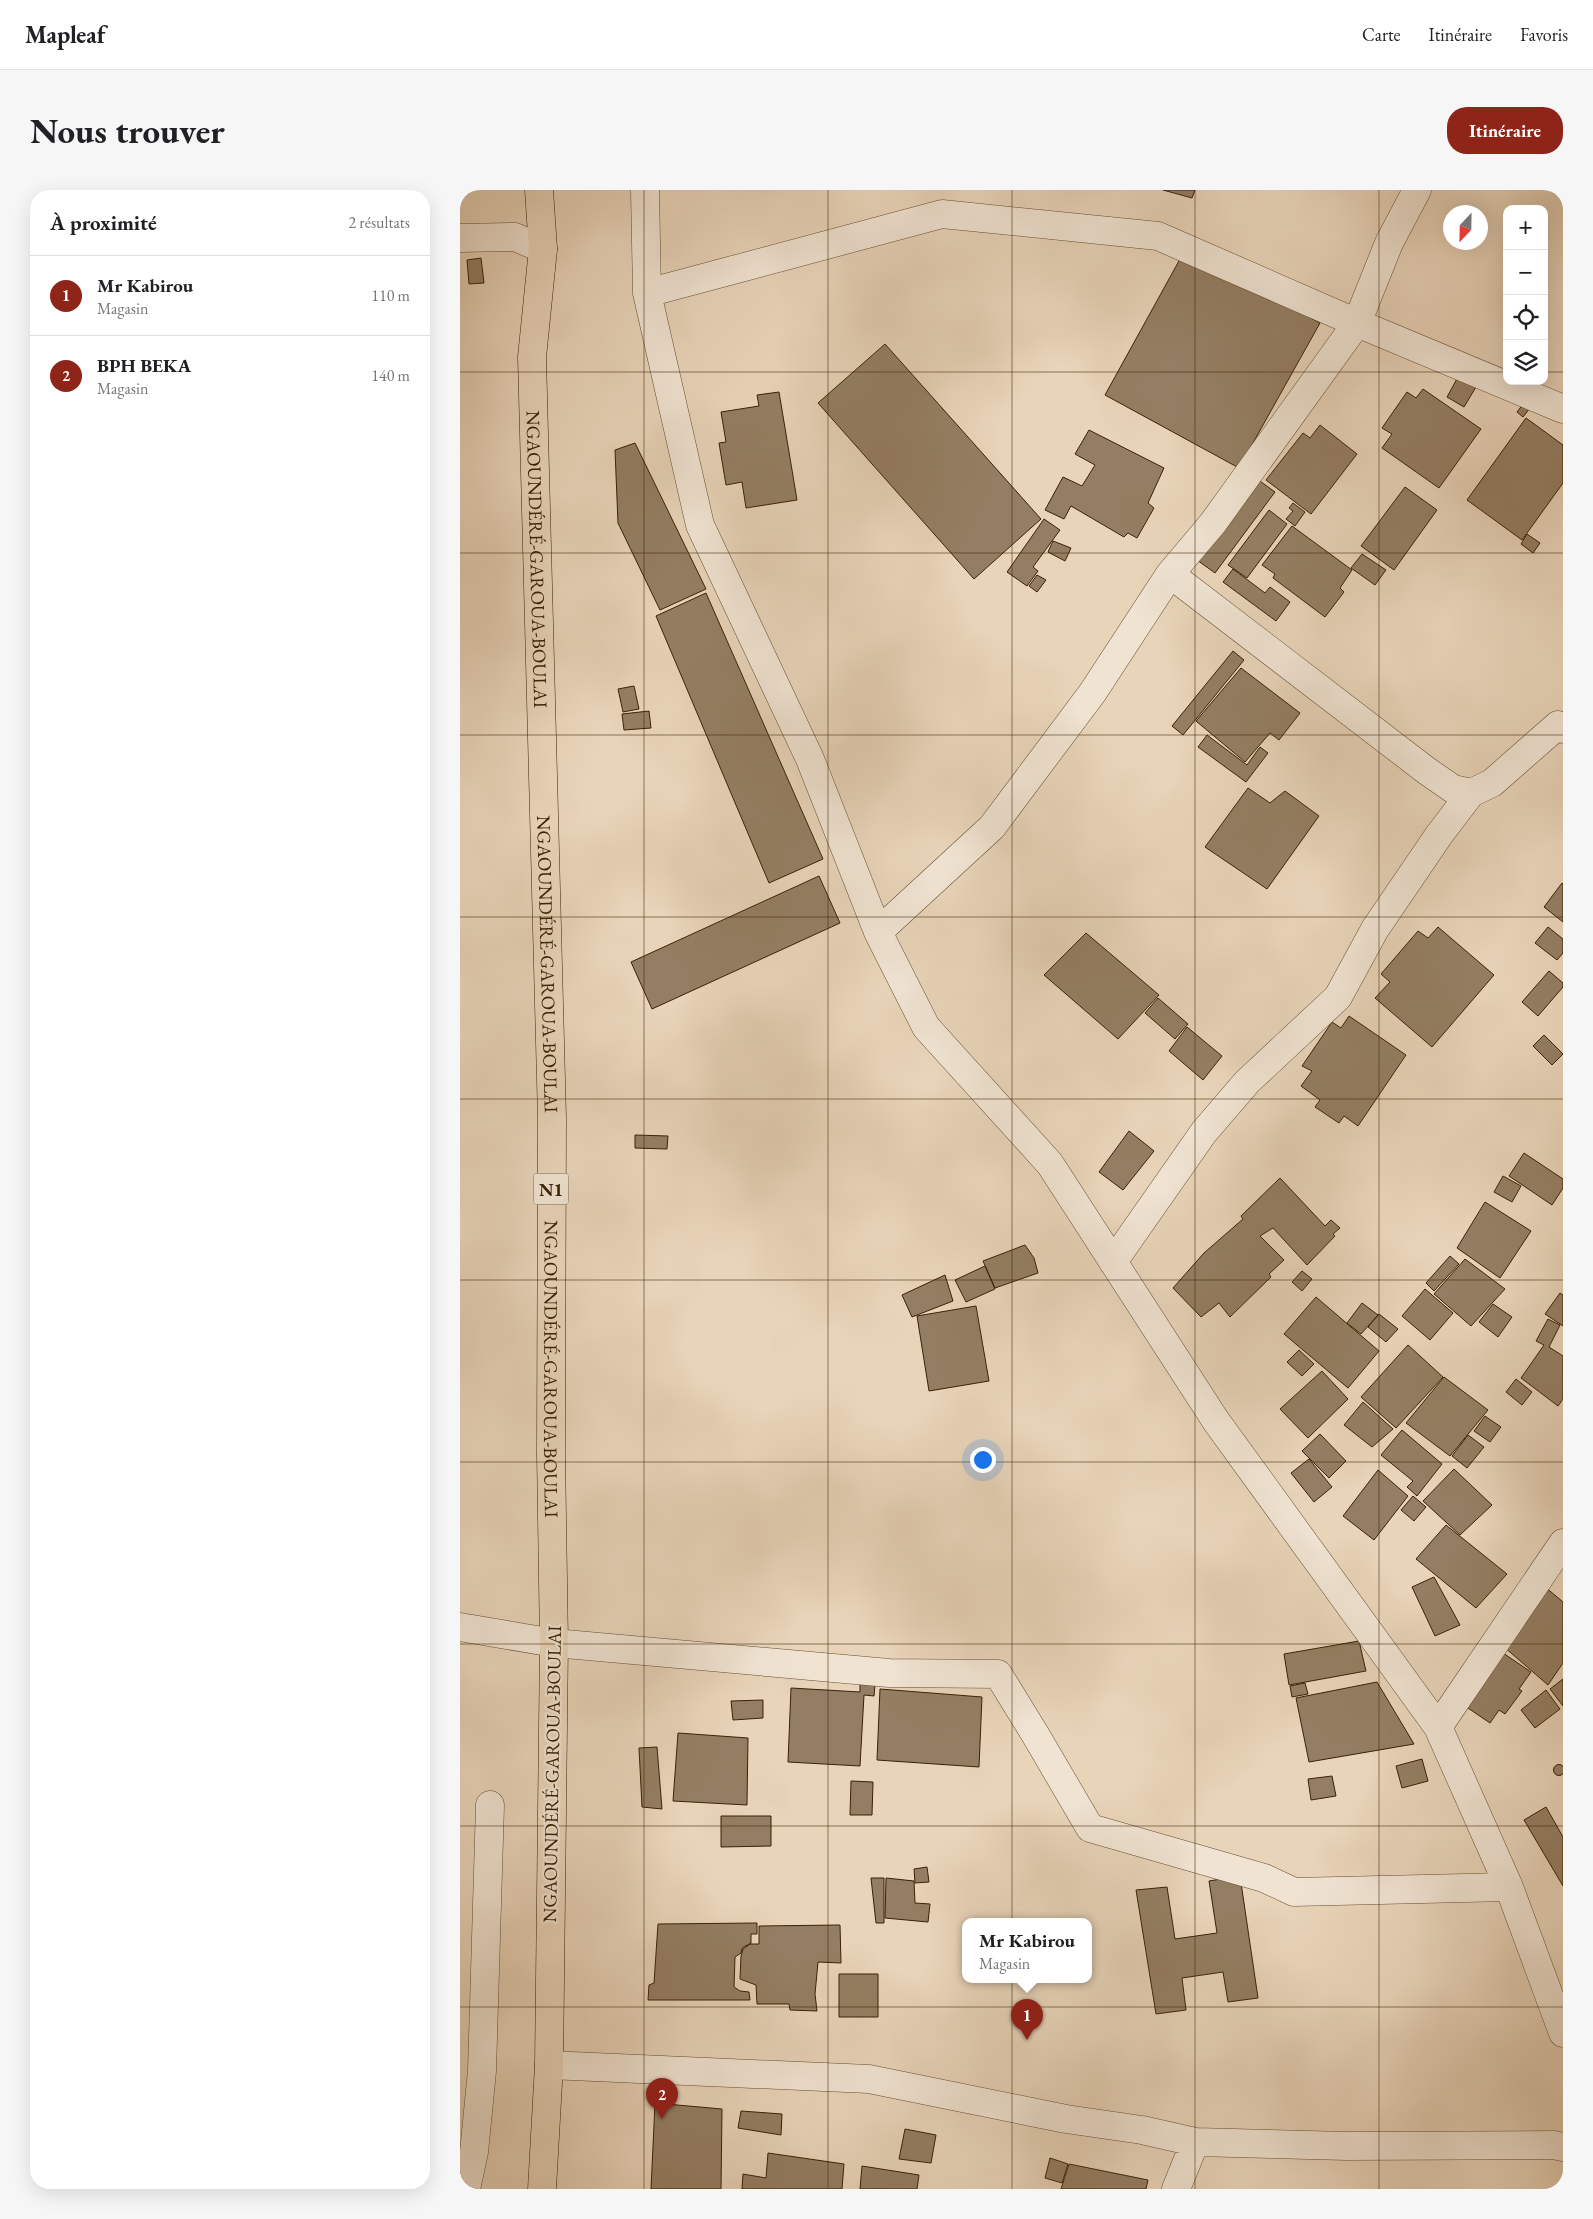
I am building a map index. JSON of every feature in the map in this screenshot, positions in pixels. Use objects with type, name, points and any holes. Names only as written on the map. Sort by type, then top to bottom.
[{"type":"highway","name":"NGAOUNDÉRÉ-GAROUA-BOULAI","points":[[539,190],[543,249],[532,356],[552,1118],[551,1454],[554,1643],[549,2065],[542,2189]]},
{"type":"street","points":[[645,190],[647,293],[700,525],[810,759],[878,932],[926,1027],[1050,1164],[1216,1421],[1438,1728],[1510,1887],[1563,2033]]},
{"type":"street","points":[[878,932],[992,827],[1094,692],[1170,574],[1213,524],[1356,324],[1390,244],[1417,190]]},
{"type":"street","points":[[647,293],[942,214],[1158,236],[1356,324],[1563,409]]},
{"type":"street","points":[[460,238],[514,237],[543,249]]},
{"type":"street","points":[[1170,574],[1427,771],[1453,789],[1471,793]]},
{"type":"street","points":[[1113,1262],[1204,1132],[1248,1082],[1338,997],[1375,929],[1439,834],[1471,793],[1492,783],[1561,724]]},
{"type":"street","points":[[1438,1728],[1563,1543]]},
{"type":"street","points":[[460,1627],[554,1643],[889,1673],[998,1674],[1090,1828],[1264,1878],[1294,1892],[1510,1887]]},
{"type":"street","points":[[466,2189],[474,2152],[482,2071],[490,1805]]},
{"type":"street","points":[[549,2065],[869,2080],[1066,2119],[1142,2130],[1195,2142],[1347,2146],[1560,2141]]},
{"type":"street","points":[[1176,2189],[1195,2142]]},
{"type":"building","points":[[1163,190],[1195,190],[1192,198]]},
{"type":"building","points":[[1185,250],[1320,323],[1239,468],[1105,395]]},
{"type":"building","points":[[481,258],[484,283],[469,284],[467,260]]},
{"type":"building","points":[[885,344],[1041,519],[974,579],[818,403]]},
{"type":"building","points":[[1458,377],[1476,387],[1464,407],[1447,397]]},
{"type":"building","points":[[1423,389],[1481,429],[1439,488],[1382,448],[1392,434],[1382,428],[1400,402],[1407,392],[1416,398]]},
{"type":"building","points":[[779,392],[797,500],[746,508],[742,482],[726,485],[719,443],[726,442],[721,412],[759,406],[757,395]]},
{"type":"building","points":[[1524,403],[1530,408],[1523,417],[1517,412]]},
{"type":"building","points":[[1526,418],[1563,445],[1563,483],[1522,540],[1467,500]]},
{"type":"building","points":[[1320,425],[1357,454],[1311,514],[1266,480],[1303,433],[1310,438]]},
{"type":"building","points":[[1089,430],[1164,468],[1148,503],[1154,508],[1137,538],[1128,533],[1124,537],[1071,506],[1064,519],[1045,510],[1063,477],[1082,486],[1095,465],[1075,454]]},
{"type":"building","points":[[635,443],[706,589],[660,610],[618,523],[615,450]]},
{"type":"building","points":[[1257,479],[1275,492],[1215,573],[1197,560]]},
{"type":"building","points":[[1405,487],[1437,510],[1394,570],[1361,546]]},
{"type":"building","points":[[1293,503],[1305,512],[1295,526],[1286,519],[1293,511],[1289,508]]},
{"type":"building","points":[[1269,510],[1287,524],[1247,578],[1228,565]]},
{"type":"building","points":[[1044,519],[1060,530],[1033,567],[1038,571],[1027,586],[1007,572]]},
{"type":"building","points":[[1292,526],[1352,570],[1340,588],[1344,592],[1325,617],[1273,578],[1275,574],[1262,565]]},
{"type":"building","points":[[1527,534],[1540,543],[1533,553],[1521,544]]},
{"type":"building","points":[[1053,541],[1071,548],[1065,561],[1048,552]]},
{"type":"building","points":[[1362,554],[1386,570],[1375,585],[1351,568]]},
{"type":"building","points":[[1233,569],[1265,593],[1270,587],[1290,602],[1276,621],[1223,582]]},
{"type":"building","points":[[1037,575],[1046,580],[1037,592],[1029,586]]},
{"type":"building","points":[[706,593],[823,859],[769,883],[656,616]]},
{"type":"building","points":[[1233,651],[1244,660],[1183,735],[1172,726]]},
{"type":"building","points":[[1241,668],[1300,713],[1279,740],[1270,733],[1245,762],[1196,721]]},
{"type":"building","points":[[634,686],[639,709],[623,712],[618,689]]},
{"type":"building","points":[[649,711],[651,728],[624,730],[622,714]]},
{"type":"building","points":[[1207,735],[1247,765],[1260,747],[1268,753],[1246,782],[1198,747]]},
{"type":"building","points":[[1248,788],[1270,803],[1285,791],[1319,816],[1267,889],[1205,847]]},
{"type":"building","points":[[819,876],[840,923],[652,1009],[631,962]]},
{"type":"building","points":[[1563,884],[1563,922],[1544,907]]},
{"type":"building","points":[[1438,927],[1494,975],[1432,1047],[1375,998],[1390,982],[1381,974],[1418,931],[1428,938]]},
{"type":"building","points":[[1548,927],[1563,939],[1563,953],[1557,960],[1535,943]]},
{"type":"building","points":[[1086,933],[1159,995],[1118,1039],[1044,975]]},
{"type":"building","points":[[1549,971],[1563,983],[1563,987],[1538,1016],[1522,1002]]},
{"type":"building","points":[[1158,998],[1188,1024],[1175,1039],[1145,1013]]},
{"type":"building","points":[[1349,1016],[1406,1055],[1358,1126],[1344,1116],[1339,1123],[1315,1107],[1320,1100],[1301,1086],[1312,1071],[1302,1066],[1332,1022],[1341,1028]]},
{"type":"building","points":[[1187,1027],[1222,1056],[1203,1080],[1169,1051]]},
{"type":"building","points":[[1544,1035],[1563,1054],[1552,1065],[1533,1046]]},
{"type":"building","points":[[1129,1131],[1154,1151],[1123,1190],[1099,1172]]},
{"type":"building","points":[[635,1135],[668,1136],[667,1149],[635,1148]]},
{"type":"building","points":[[1524,1153],[1563,1179],[1563,1188],[1552,1205],[1509,1176]]},
{"type":"building","points":[[1503,1176],[1521,1186],[1512,1202],[1494,1192]]},
{"type":"building","points":[[1280,1178],[1325,1226],[1331,1220],[1340,1228],[1333,1234],[1335,1236],[1307,1265],[1273,1228],[1260,1236],[1284,1260],[1269,1274],[1271,1277],[1230,1317],[1219,1303],[1201,1317],[1173,1288],[1204,1253],[1243,1219],[1241,1216]]},
{"type":"building","points":[[1485,1202],[1531,1231],[1500,1278],[1457,1248]]},
{"type":"building","points":[[1025,1245],[1034,1258],[1038,1273],[995,1288],[983,1261]]},
{"type":"building","points":[[1450,1256],[1459,1264],[1434,1291],[1426,1283]]},
{"type":"building","points":[[1465,1259],[1505,1289],[1471,1326],[1434,1294]]},
{"type":"building","points":[[985,1266],[995,1289],[966,1302],[955,1280]]},
{"type":"building","points":[[1302,1271],[1312,1279],[1302,1291],[1292,1282]]},
{"type":"building","points":[[945,1275],[953,1301],[912,1317],[902,1295]]},
{"type":"building","points":[[1425,1289],[1453,1313],[1430,1340],[1402,1316]]},
{"type":"building","points":[[1560,1293],[1563,1295],[1563,1326],[1545,1314]]},
{"type":"building","points":[[1316,1297],[1379,1351],[1348,1388],[1284,1334]]},
{"type":"building","points":[[1362,1303],[1378,1315],[1361,1334],[1347,1323]]},
{"type":"building","points":[[1493,1304],[1512,1317],[1498,1337],[1479,1322]]},
{"type":"building","points":[[976,1306],[989,1381],[929,1391],[917,1316]]},
{"type":"building","points":[[1379,1314],[1398,1329],[1386,1342],[1368,1327]]},
{"type":"building","points":[[1548,1319],[1560,1325],[1549,1347],[1563,1356],[1563,1399],[1558,1406],[1521,1378],[1544,1345],[1536,1341]]},
{"type":"building","points":[[1408,1345],[1443,1377],[1396,1428],[1361,1397]]},
{"type":"building","points":[[1299,1350],[1314,1364],[1302,1376],[1287,1362]]},
{"type":"building","points":[[1322,1371],[1348,1399],[1308,1438],[1280,1409]]},
{"type":"building","points":[[1444,1377],[1488,1410],[1450,1456],[1406,1423]]},
{"type":"building","points":[[1516,1379],[1532,1392],[1522,1405],[1506,1392]]},
{"type":"building","points":[[1363,1402],[1393,1429],[1372,1447],[1344,1425]]},
{"type":"building","points":[[1485,1416],[1501,1427],[1490,1442],[1474,1431]]},
{"type":"building","points":[[1402,1430],[1442,1464],[1417,1496],[1407,1487],[1413,1481],[1381,1455]]},
{"type":"building","points":[[1320,1434],[1346,1461],[1329,1478],[1302,1451]]},
{"type":"building","points":[[1468,1435],[1484,1447],[1467,1468],[1452,1456]]},
{"type":"building","points":[[1309,1459],[1332,1487],[1314,1502],[1291,1473]]},
{"type":"building","points":[[1454,1469],[1492,1505],[1460,1535],[1423,1501]]},
{"type":"building","points":[[1378,1470],[1408,1496],[1374,1540],[1343,1516]]},
{"type":"building","points":[[1413,1496],[1426,1507],[1414,1521],[1401,1510]]},
{"type":"building","points":[[1446,1525],[1507,1574],[1476,1608],[1416,1559]]},
{"type":"building","points":[[1434,1577],[1460,1625],[1435,1636],[1412,1587]]},
{"type":"building","points":[[1544,1586],[1563,1602],[1563,1663],[1548,1685],[1503,1646]]},
{"type":"building","points":[[1359,1641],[1366,1671],[1289,1685],[1284,1654]]},
{"type":"building","points":[[1503,1653],[1531,1672],[1519,1689],[1522,1691],[1505,1714],[1499,1710],[1490,1723],[1465,1706]]},
{"type":"building","points":[[1563,1679],[1563,1706],[1550,1689]]},
{"type":"building","points":[[1377,1682],[1414,1744],[1309,1762],[1296,1698]]},
{"type":"building","points":[[1305,1683],[1308,1694],[1292,1697],[1290,1686]]},
{"type":"building","points":[[860,1684],[875,1685],[874,1696],[864,1695],[860,1766],[788,1762],[791,1688],[860,1692]]},
{"type":"building","points":[[880,1689],[982,1697],[979,1767],[877,1760]]},
{"type":"building","points":[[1546,1690],[1560,1709],[1535,1728],[1521,1710]]},
{"type":"building","points":[[763,1700],[763,1718],[733,1720],[731,1701]]},
{"type":"building","points":[[678,1733],[748,1738],[747,1805],[673,1801]]},
{"type":"building","points":[[657,1747],[662,1809],[642,1807],[639,1748]]},
{"type":"building","points":[[1422,1759],[1428,1781],[1402,1788],[1396,1766]]},
{"type":"building","points":[[1557,1765],[1561,1765],[1564,1770],[1563,1774],[1557,1775],[1554,1772],[1554,1768]]},
{"type":"building","points":[[1332,1776],[1336,1796],[1311,1800],[1308,1779]]},
{"type":"building","points":[[851,1781],[873,1782],[872,1815],[850,1815]]},
{"type":"building","points":[[1546,1807],[1563,1837],[1563,1886],[1524,1820]]},
{"type":"building","points":[[721,1816],[771,1816],[771,1846],[721,1847]]},
{"type":"building","points":[[927,1867],[929,1882],[915,1883],[914,1869]]},
{"type":"building","points":[[1240,1876],[1258,1998],[1228,2002],[1223,1972],[1182,1978],[1186,2010],[1156,2014],[1136,1890],[1167,1887],[1175,1939],[1217,1933],[1209,1881]]},
{"type":"building","points":[[871,1878],[884,1878],[884,1923],[876,1923]]},
{"type":"building","points":[[886,1878],[914,1881],[915,1903],[930,1904],[928,1922],[885,1918]]},
{"type":"building","points":[[757,1923],[757,1934],[751,1934],[751,1943],[742,1948],[741,1953],[735,1957],[734,1987],[740,1991],[749,1992],[750,2000],[648,2000],[649,1985],[654,1983],[658,1924]]},
{"type":"building","points":[[840,1925],[841,1963],[818,1962],[815,1994],[817,2011],[790,2010],[789,2004],[757,2004],[756,1985],[740,1979],[743,1949],[750,1944],[759,1944],[759,1926]]},
{"type":"building","points":[[839,1974],[878,1974],[878,2017],[839,2017]]},
{"type":"building","points":[[655,2103],[722,2109],[721,2189],[651,2189]]},
{"type":"building","points":[[741,2111],[782,2114],[781,2135],[738,2128]]},
{"type":"building","points":[[905,2129],[936,2135],[931,2163],[899,2159]]},
{"type":"building","points":[[768,2153],[844,2164],[842,2189],[742,2189],[743,2174],[766,2178]]},
{"type":"building","points":[[1050,2158],[1068,2164],[1062,2183],[1045,2178]]},
{"type":"building","points":[[1069,2164],[1148,2180],[1146,2189],[1061,2189]]},
{"type":"building","points":[[862,2166],[919,2175],[917,2189],[860,2189]]},
{"type":"place","name":"Mr Kabirou","points":[[1027,2040]]},
{"type":"place","name":"BPH BEKA","points":[[662,2119]]}]
